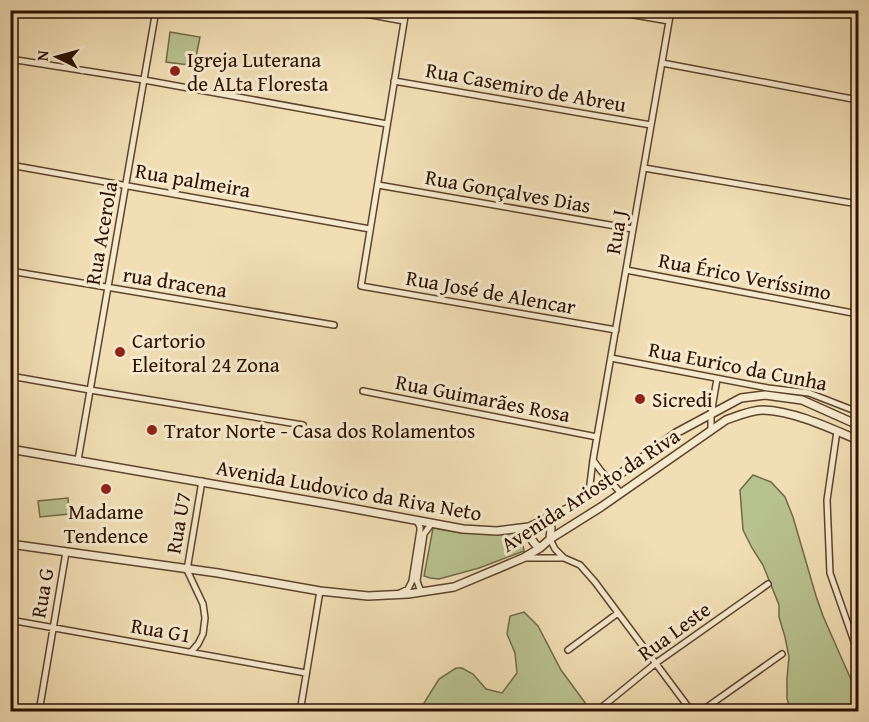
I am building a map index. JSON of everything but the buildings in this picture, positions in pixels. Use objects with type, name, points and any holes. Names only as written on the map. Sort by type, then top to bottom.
[{"type":"street","name":"Rua Acerola","points":[[78,460],[156,10]]},
{"type":"street","points":[[344,10],[404,21]]},
{"type":"street","points":[[370,229],[406,10]]},
{"type":"street","points":[[605,10],[669,21]]},
{"type":"street","name":"Rua J","points":[[589,492],[671,10]]},
{"type":"street","points":[[10,59],[144,80],[387,124]]},
{"type":"street","points":[[662,63],[858,100]]},
{"type":"street","name":"Rua Casemiro de Abreu","points":[[394,81],[651,125]]},
{"type":"street","name":"Rua palmeira","points":[[10,165],[370,229]]},
{"type":"street","points":[[644,168],[858,204]]},
{"type":"street","name":"Rua Gonçalves Dias","points":[[378,185],[633,229]]},
{"type":"street","name":"Rua José de Alencar","points":[[370,229],[361,286],[616,330]]},
{"type":"street","name":"Rua Érico Veríssimo","points":[[626,270],[858,314]]},
{"type":"street","name":"rua dracena","points":[[10,271],[334,325]]},
{"type":"street","name":"Rua Eurico da Cunha","points":[[611,358],[717,379],[766,392],[809,393],[858,412]]},
{"type":"street","points":[[10,376],[303,425]]},
{"type":"street","points":[[711,429],[717,379]]},
{"type":"street","name":"Rua Guimarães Rosa","points":[[363,391],[597,437]]},
{"type":"street","name":"Avenida Ludovico da Riva Neto","points":[[10,449],[202,481],[463,529],[497,531],[529,527],[569,508],[676,433],[741,399],[766,392],[802,400],[856,424]]},
{"type":"street","name":"Avenida Ariosto da Riva","points":[[10,544],[218,573],[320,591],[368,596],[421,592],[454,587],[522,558],[601,507],[711,429],[742,414],[762,410],[786,414],[858,440]]},
{"type":"street","points":[[856,424],[858,412]]},
{"type":"street","points":[[837,431],[827,500],[830,573],[858,653]]},
{"type":"street","points":[[593,460],[609,482],[620,492]]},
{"type":"street","name":"Rua U7","points":[[187,570],[202,481]]},
{"type":"street","points":[[547,519],[551,528],[550,539],[555,549],[564,558],[580,565],[595,582],[692,711]]},
{"type":"street","points":[[395,595],[405,591],[414,582],[420,530],[417,520]]},
{"type":"street","points":[[418,557],[424,534],[432,523]]},
{"type":"street","points":[[529,527],[531,538],[540,548],[555,549]]},
{"type":"street","name":"Rua G","points":[[39,711],[66,552]]},
{"type":"street","points":[[522,558],[564,558]]},
{"type":"street","points":[[187,570],[203,604],[205,618],[203,634],[191,652]]},
{"type":"street","points":[[414,582],[421,592]]},
{"type":"street","name":"Rua Leste","points":[[602,707],[656,663],[768,584]]},
{"type":"street","points":[[300,711],[320,591]]},
{"type":"street","points":[[568,650],[618,613]]},
{"type":"street","name":"Rua G1","points":[[10,620],[306,673]]},
{"type":"street","points":[[700,711],[782,654]]},
{"type":"green space","points":[[170,32],[200,37],[195,62],[190,62],[189,65],[166,62]]},
{"type":"green space","points":[[753,475],[771,482],[785,497],[823,616],[858,694],[858,711],[791,711],[787,699],[789,657],[779,617],[779,605],[763,565],[743,530],[740,490]]},
{"type":"green space","points":[[68,498],[69,514],[40,517],[38,501]]},
{"type":"green space","points":[[433,528],[462,533],[521,533],[524,551],[479,568],[439,579],[430,578],[424,576]]},
{"type":"green space","points":[[524,612],[538,626],[561,670],[586,704],[594,711],[419,711],[439,679],[456,668],[462,668],[473,674],[486,689],[502,693],[517,673],[515,653],[507,634],[510,616]]},
{"type":"place","name":"Igreja Luterana de ALta Floresta","points":[[175,71]]},
{"type":"place","name":"Cartorio Eleitoral 24 Zona","points":[[120,352]]},
{"type":"place","name":"Sicredi","points":[[640,399]]},
{"type":"place","name":"Trator Norte - Casa dos Rolamentos","points":[[152,430]]},
{"type":"place","name":"Madame Tendence","points":[[106,489]]}]
